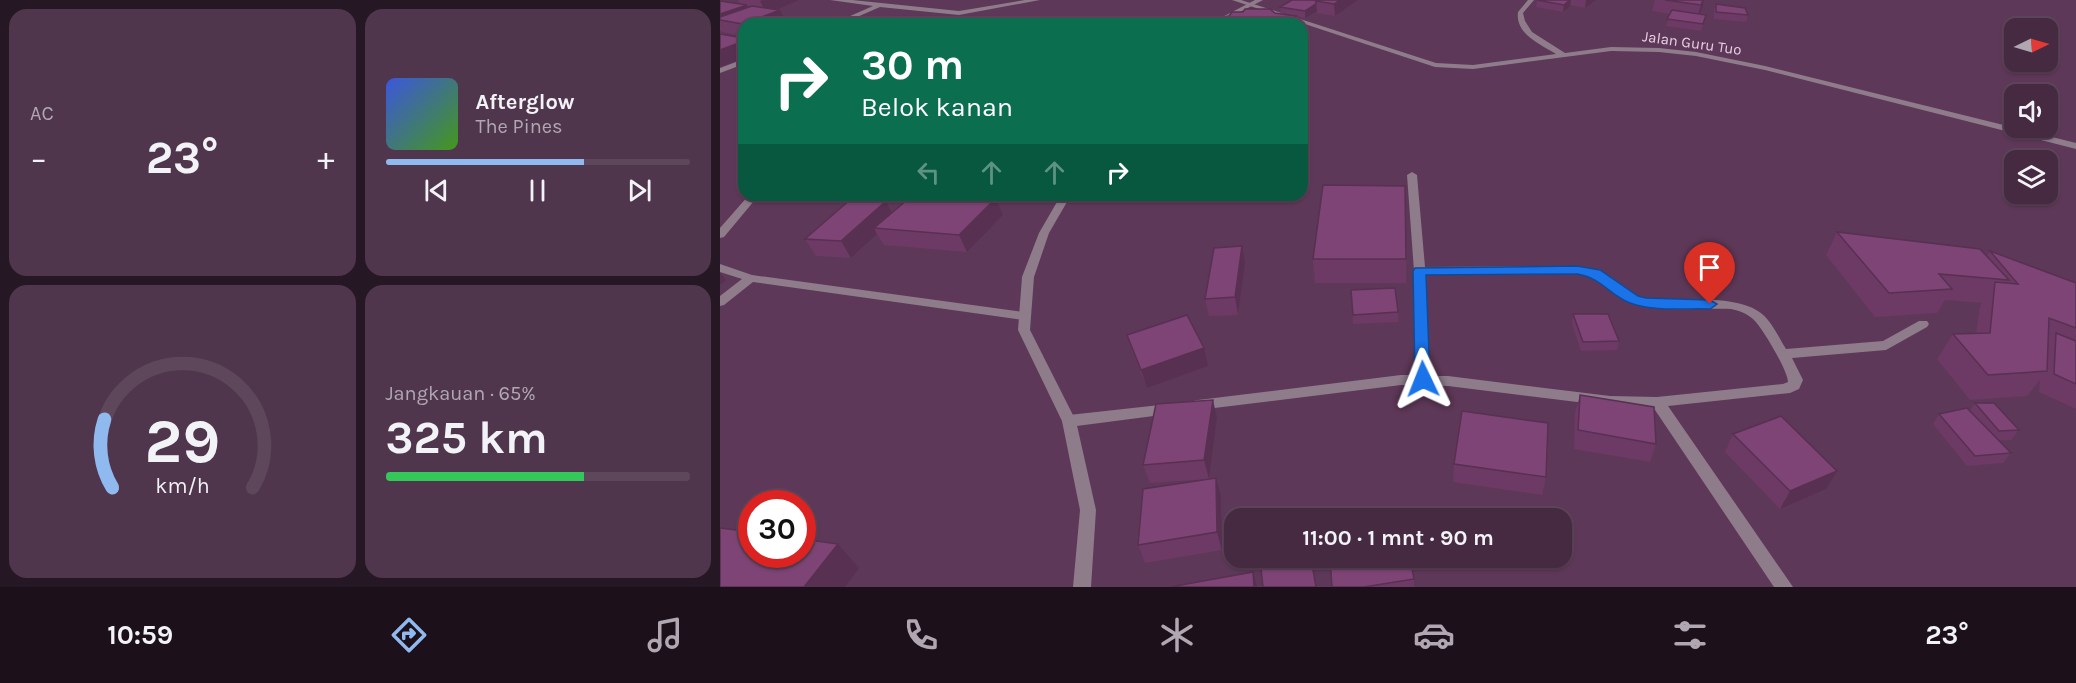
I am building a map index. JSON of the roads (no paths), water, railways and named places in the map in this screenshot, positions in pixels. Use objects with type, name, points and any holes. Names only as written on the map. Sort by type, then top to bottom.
[{"type":"street","points":[[833,0],[959,13],[1037,0]]},
{"type":"street","name":"Jalan Guru Tuo","points":[[1235,0],[1285,18]]},
{"type":"street","points":[[1224,18],[1260,0]]},
{"type":"street","points":[[1531,0],[1520,13],[1520,22],[1526,31],[1562,54]]},
{"type":"street","points":[[850,18],[879,6]]},
{"type":"street","name":"Jalan Guru Tuo","points":[[1308,25],[1435,66],[1473,67],[1562,54],[1636,48],[1696,54],[1765,68],[2076,146]]},
{"type":"street","points":[[720,71],[738,64]]},
{"type":"street","points":[[1412,175],[1420,271],[1423,379]]},
{"type":"street","points":[[721,231],[748,201]]},
{"type":"street","points":[[1063,201],[1044,233],[1028,276],[1023,330],[1069,421],[1088,510],[1082,587]]},
{"type":"street","points":[[720,268],[751,278],[1024,316]]},
{"type":"street","points":[[1069,421],[1401,380],[1423,379],[1610,401],[1658,402],[1785,389],[1794,385],[1796,376],[1783,354],[1760,318],[1749,309],[1731,305],[1646,303],[1633,299],[1595,273],[1577,270],[1420,271]]},
{"type":"street","points":[[720,302],[751,278]]},
{"type":"street","points":[[1783,354],[1886,345],[1923,324]]},
{"type":"street","points":[[1658,402],[1784,587]]}]
